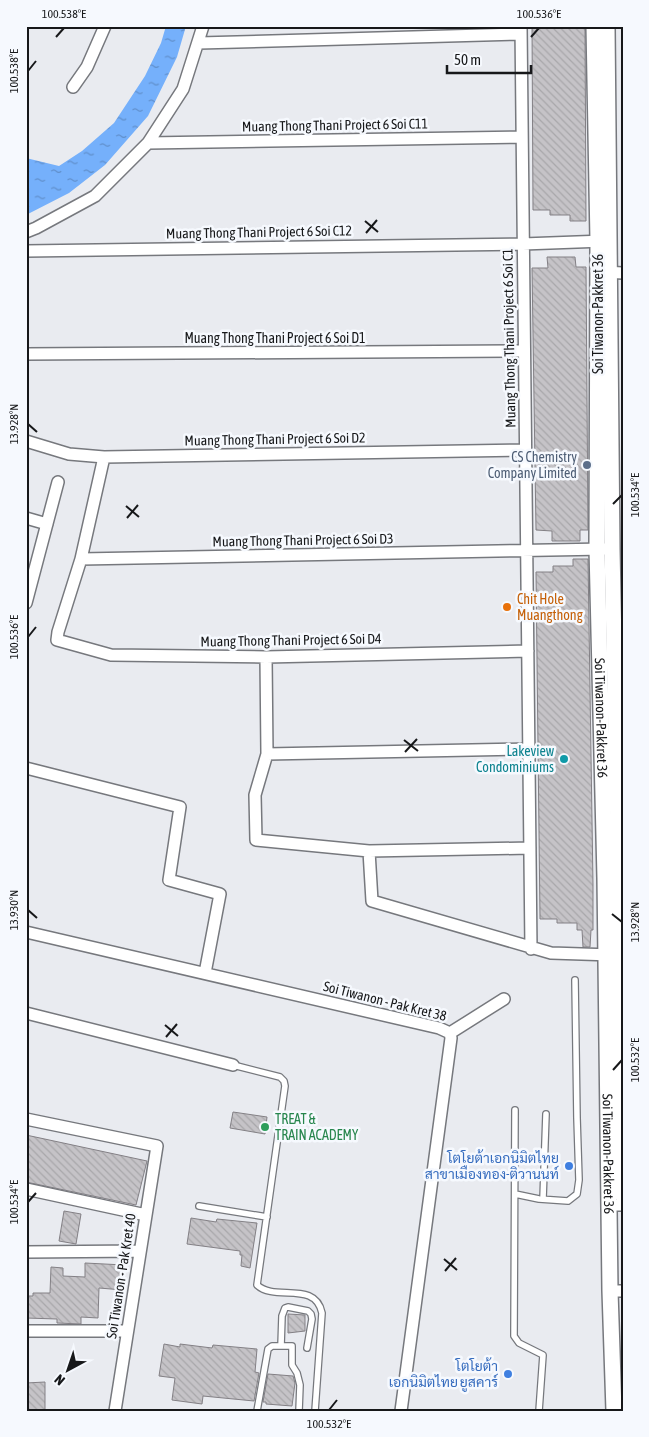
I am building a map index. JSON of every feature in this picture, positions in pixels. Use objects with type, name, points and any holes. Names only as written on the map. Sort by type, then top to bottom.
[{"type":"street","points":[[73,87],[88,67],[105,26]]},
{"type":"street","points":[[26,232],[95,196],[148,144],[183,89],[203,26]]},
{"type":"street","name":"Soi Tiwanon-Pakkret 36","points":[[594,26],[604,241],[610,273],[604,549],[616,879],[613,955],[616,1205],[614,1411]]},
{"type":"street","name":"Soi Tiwanon-Pakkret 36","points":[[604,241],[607,26]]},
{"type":"street","points":[[199,43],[521,30]]},
{"type":"street","name":"Muang Thong Thani Project 6 Soi C1","points":[[521,30],[531,949]]},
{"type":"street","name":"Muang Thong Thani Project 6 Soi C11","points":[[148,144],[522,137]]},
{"type":"street","name":"Muang Thong Thani Project 6 Soi C12","points":[[26,251],[523,244],[604,241]]},
{"type":"street","name":"Muang Thong Thani Project 6 Soi D1","points":[[26,354],[524,351]]},
{"type":"street","name":"Muang Thong Thani Project 6 Soi D2","points":[[26,441],[69,454],[104,456],[525,450]]},
{"type":"street","points":[[81,559],[104,456]]},
{"type":"street","points":[[26,602],[58,482]]},
{"type":"street","points":[[26,518],[48,524]]},
{"type":"street","name":"Muang Thong Thani Project 6 Soi D3","points":[[81,559],[604,549]]},
{"type":"street","name":"Muang Thong Thani Project 6 Soi D4","points":[[81,559],[57,640],[111,654],[266,657],[528,651]]},
{"type":"street","points":[[266,657],[266,754],[256,795],[256,840],[369,850],[530,848]]},
{"type":"street","points":[[266,754],[529,749]]},
{"type":"street","points":[[26,768],[180,806],[169,880],[220,894],[205,974]]},
{"type":"street","points":[[369,850],[372,901],[551,954],[613,955]]},
{"type":"street","name":"Soi Tiwanon - Pak Kret 38","points":[[26,932],[439,1028],[450,1033],[451,1038],[401,1411]]},
{"type":"street","name":"Soi Tiwanon-Pakkret 36","points":[[613,955],[623,1196]]},
{"type":"street","points":[[450,1033],[504,999]]},
{"type":"street","points":[[26,1012],[233,1065]]},
{"type":"street","name":"Soi Tiwanon - Pak Kret 40","points":[[26,1119],[158,1146],[126,1331],[115,1411]]},
{"type":"street","points":[[26,1189],[146,1215]]},
{"type":"street","points":[[26,1252],[140,1251]]},
{"type":"street","points":[[26,1331],[126,1331]]},
{"type":"lane","points":[[514,1194],[568,1201],[577,1194],[580,1180],[575,980]]},
{"type":"lane","points":[[233,1065],[280,1077],[284,1081],[285,1086],[257,1285],[266,1290],[314,1297],[320,1303],[322,1313],[315,1411]]},
{"type":"lane","points":[[515,1110],[514,1336],[519,1343],[543,1355],[540,1411]]},
{"type":"lane","points":[[544,1199],[546,1114]]},
{"type":"lane","points":[[198,1206],[266,1217]]},
{"type":"lane","points":[[281,1346],[282,1316],[285,1308],[288,1307],[308,1311],[311,1314],[312,1319],[307,1348]]},
{"type":"lane","points":[[257,1411],[266,1354],[272,1346],[292,1346],[292,1365],[297,1372],[300,1385],[299,1411]]},
{"type":"water","points":[[166,26],[186,26],[177,57],[148,116],[105,165],[69,193],[26,215],[26,158],[59,166],[82,151],[114,123],[145,76],[161,43]]},
{"type":"building","points":[[532,26],[585,26],[586,221],[570,221],[570,215],[550,215],[550,210],[533,210]]},
{"type":"building","points":[[547,257],[575,257],[576,267],[586,267],[588,530],[580,530],[580,541],[552,541],[552,531],[536,530],[532,268],[548,268]]},
{"type":"building","name":"Lakeview Condominiums","points":[[573,559],[588,559],[593,885],[593,930],[591,930],[590,947],[583,947],[582,930],[577,930],[577,923],[557,923],[557,919],[540,919],[536,572],[553,572],[553,566],[573,566]]},
{"type":"building","points":[[233,1112],[267,1117],[265,1134],[230,1128]]},
{"type":"building","points":[[26,1135],[147,1161],[136,1205],[26,1182]]},
{"type":"building","points":[[64,1211],[81,1214],[76,1244],[59,1241]]},
{"type":"building","points":[[191,1218],[216,1222],[217,1219],[257,1223],[250,1268],[241,1266],[242,1255],[240,1255],[240,1251],[187,1244]]},
{"type":"building","points":[[85,1263],[124,1265],[123,1290],[99,1288],[98,1318],[81,1317],[81,1324],[57,1323],[57,1319],[26,1318],[26,1296],[33,1296],[33,1293],[50,1293],[51,1267],[63,1268],[63,1276],[85,1277]]},
{"type":"building","points":[[288,1314],[305,1315],[305,1331],[288,1333]]},
{"type":"building","points":[[164,1344],[180,1347],[180,1344],[212,1348],[213,1345],[257,1349],[255,1372],[259,1373],[254,1401],[203,1396],[202,1404],[172,1400],[175,1378],[159,1376]]},
{"type":"building","points":[[268,1374],[293,1376],[295,1383],[292,1406],[266,1404],[266,1402],[263,1402]]},
{"type":"building","points":[[45,1382],[45,1411],[26,1411],[26,1383]]},
{"type":"place","name":"CS Chemistry Company Limited","points":[[587,465]]},
{"type":"place","name":"Chit Hole Muangthong","points":[[507,607]]},
{"type":"place","name":"Lakeview Condominiums","points":[[564,759]]},
{"type":"place","name":"TREAT & TRAIN ACADEMY","points":[[265,1127]]},
{"type":"place","name":"โตโยต้าเอกนิมิตไทย สาขาเมืองทอง-ติวานนท์","points":[[569,1166]]},
{"type":"place","name":"โตโยต้า เอกนิมิตไทย ยูสคาร์","points":[[508,1374]]}]
